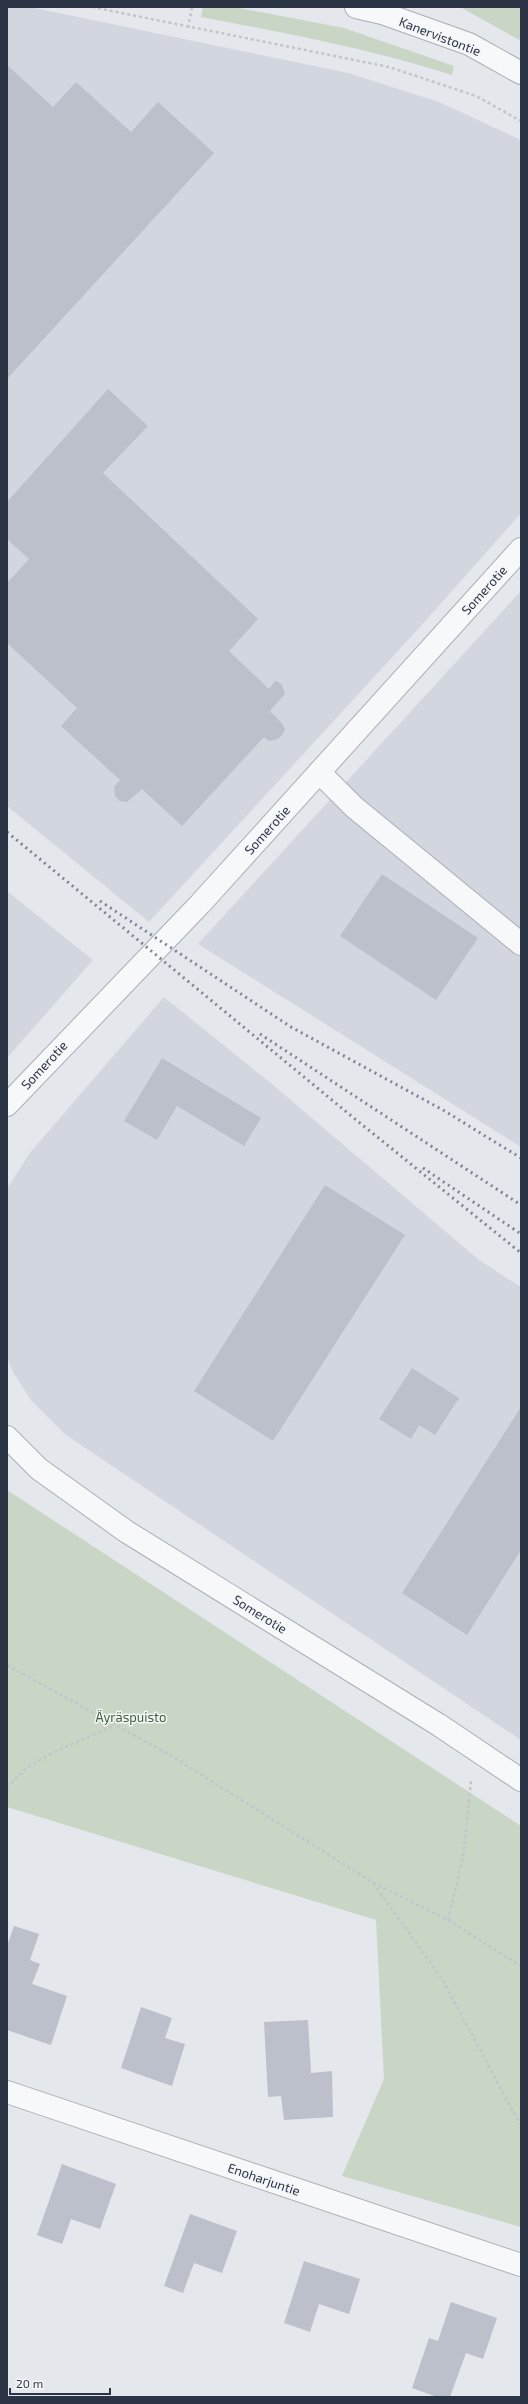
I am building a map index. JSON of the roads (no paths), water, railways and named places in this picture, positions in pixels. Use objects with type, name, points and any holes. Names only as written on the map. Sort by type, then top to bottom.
[{"type":"street","name":"Kanervistontie","points":[[356,7],[382,13],[469,44],[521,73]]},
{"type":"street","name":"Somerotie","points":[[7,1105],[200,904],[521,549]]},
{"type":"street","points":[[320,772],[354,807],[521,944]]},
{"type":"street","name":"Somerotie","points":[[7,1437],[39,1469],[127,1532],[476,1750],[521,1780]]},
{"type":"street","name":"Enoharjuntie","points":[[7,2092],[521,2265]]},
{"type":"railway","points":[[7,832],[355,1119],[521,1253]]},
{"type":"railway","points":[[100,901],[291,1027],[443,1110],[521,1158]]},
{"type":"railway","points":[[260,1034],[521,1205]]},
{"type":"railway","points":[[423,1168],[521,1234]]},
{"type":"park label","name":"Äyräspuisto","points":[[131,1717]]}]
